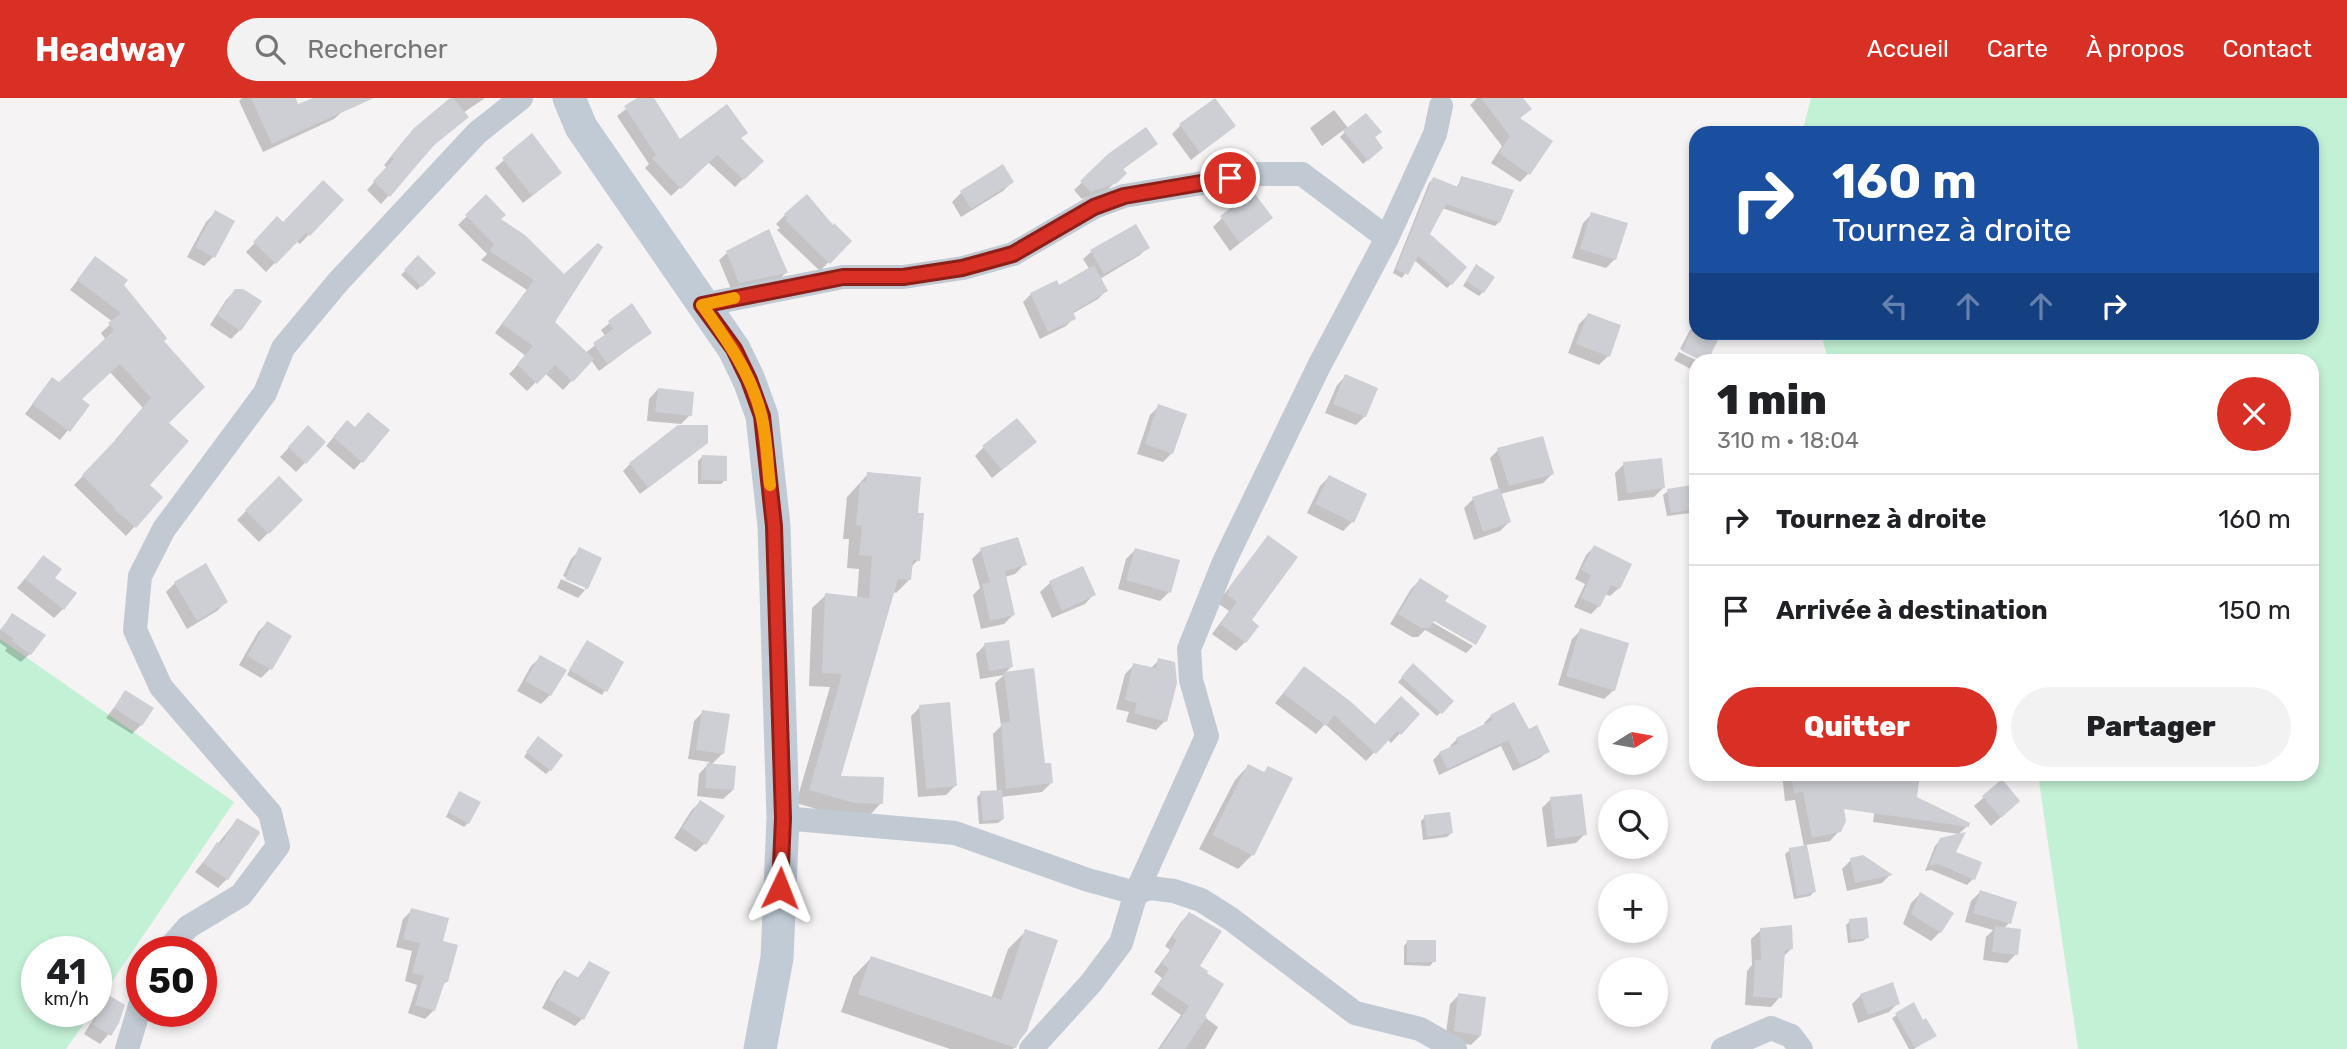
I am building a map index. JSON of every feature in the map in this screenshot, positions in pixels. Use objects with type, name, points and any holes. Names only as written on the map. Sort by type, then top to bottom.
[{"type":"main road","points":[[569,98],[582,127],[734,349],[762,416],[774,526],[783,818],[777,958],[760,1049]]},
{"type":"street","points":[[180,936],[188,927],[241,895],[278,846],[270,813],[161,687],[135,630],[140,576],[164,529],[265,393],[283,348],[338,282],[477,134],[521,98]]},
{"type":"street","points":[[1031,1049],[1091,983],[1121,943],[1136,893],[1207,736],[1191,680],[1189,649],[1224,562],[1319,366],[1387,238],[1434,134],[1441,106]]},
{"type":"street","points":[[702,305],[843,277],[903,277],[962,268],[1013,254],[1094,207],[1124,196],[1256,174],[1302,174],[1387,238]]},
{"type":"street","points":[[783,818],[955,833],[1088,880],[1136,893],[1150,888],[1162,889],[1201,900],[1231,919],[1355,1013],[1420,1029],[1455,1049]]},
{"type":"street","points":[[127,1049],[134,1027]]},
{"type":"street","points":[[1723,1049],[1771,1028],[1791,1037],[1801,1049]]},
{"type":"green space","points":[[1811,98],[2347,98],[2347,1049],[2078,1049],[2039,781],[2319,781],[2319,354],[1826,354],[1823,340],[2319,340],[2319,126],[1804,126]]},
{"type":"green space","points":[[0,639],[234,802],[143,936],[126,936],[126,961],[112,981],[112,936],[21,936],[21,1027],[81,1027],[66,1049],[0,1049]]},
{"type":"building","points":[[251,98],[296,98],[298,104],[313,98],[374,98],[272,144]]},
{"type":"building","points":[[453,98],[469,117],[433,146],[390,197],[373,181],[394,159],[391,156],[414,128]]},
{"type":"building","points":[[637,98],[654,98],[680,139],[727,104],[748,133],[741,138],[764,161],[744,180],[717,155],[681,189],[652,158],[656,155],[624,106]]},
{"type":"building","points":[[1215,98],[1236,126],[1200,153],[1179,124]]},
{"type":"building","points":[[1481,98],[1523,98],[1532,109],[1520,118],[1553,141],[1530,175],[1499,153],[1510,136]]},
{"type":"building","points":[[1366,113],[1382,132],[1375,137],[1383,148],[1368,161],[1343,131]]},
{"type":"building","points":[[1146,127],[1158,144],[1123,169],[1127,173],[1117,183],[1091,192],[1080,181],[1108,154]]},
{"type":"building","points":[[532,133],[562,173],[532,196],[502,158]]},
{"type":"building","points":[[1003,164],[1014,182],[971,209],[960,191]]},
{"type":"building","points":[[1461,176],[1514,190],[1500,223],[1446,204],[1430,234],[1467,267],[1452,285],[1418,256],[1408,275],[1396,269],[1433,177],[1458,187]]},
{"type":"building","points":[[323,180],[344,200],[310,236],[306,233],[276,264],[253,242],[277,216],[283,222]]},
{"type":"building","points":[[1253,191],[1273,218],[1240,243],[1220,216]]},
{"type":"building","points":[[486,194],[506,215],[501,219],[525,235],[564,274],[598,243],[603,247],[555,322],[594,359],[573,382],[555,365],[537,384],[517,364],[533,346],[502,324],[534,280],[489,251],[494,244],[465,215]]},
{"type":"building","points":[[807,194],[833,225],[834,223],[852,241],[830,264],[785,220],[788,219],[784,214]]},
{"type":"building","points":[[215,210],[235,221],[215,258],[195,247]]},
{"type":"building","points":[[1591,212],[1628,223],[1616,260],[1580,249]]},
{"type":"building","points":[[1136,224],[1150,248],[1104,274],[1090,250]]},
{"type":"building","points":[[769,229],[788,273],[739,283],[726,251]]},
{"type":"building","points":[[418,255],[436,273],[422,287],[404,270]]},
{"type":"building","points":[[95,256],[128,280],[124,285],[167,338],[164,341],[205,387],[169,423],[189,441],[150,485],[163,497],[136,528],[82,475],[151,398],[120,364],[82,399],[90,405],[70,432],[32,404],[52,377],[59,382],[114,330],[108,323],[121,313],[77,280]]},
{"type":"building","points":[[1476,264],[1495,277],[1484,293],[1466,281]]},
{"type":"building","points":[[1094,265],[1108,291],[1073,312],[1076,319],[1048,332],[1030,293],[1057,280],[1059,285]]},
{"type":"building","points":[[235,289],[243,289],[262,301],[241,331],[217,315]]},
{"type":"building","points":[[632,303],[652,333],[607,364],[593,343],[613,329],[608,321]]},
{"type":"building","points":[[1588,313],[1621,325],[1610,357],[1576,344]]},
{"type":"building","points":[[1689,336],[1689,340],[1718,340],[1711,354],[1689,354],[1682,351]]},
{"type":"building","points":[[1345,374],[1378,388],[1366,417],[1333,404]]},
{"type":"building","points":[[658,388],[694,392],[692,416],[655,412]]},
{"type":"building","points":[[1158,404],[1187,414],[1173,454],[1145,444]]},
{"type":"building","points":[[368,412],[390,430],[363,463],[333,437],[347,420],[355,427]]},
{"type":"building","points":[[1017,418],[1037,442],[1002,470],[982,446]]},
{"type":"building","points":[[308,425],[326,442],[306,464],[288,447]]},
{"type":"building","points":[[678,425],[708,425],[708,443],[648,488],[629,463]]},
{"type":"building","points":[[1543,436],[1554,474],[1509,486],[1497,448]]},
{"type":"building","points":[[702,455],[727,456],[727,481],[701,480]]},
{"type":"building","points":[[1662,458],[1665,488],[1627,493],[1623,462]]},
{"type":"building","points":[[867,472],[921,477],[918,513],[924,513],[920,561],[913,560],[911,580],[898,579],[841,776],[884,777],[883,804],[854,803],[809,790],[842,674],[822,673],[825,593],[869,598],[872,556],[859,555],[862,526],[856,525],[860,482],[866,482]]},
{"type":"building","points":[[1329,475],[1367,494],[1354,523],[1315,504]]},
{"type":"building","points":[[279,476],[303,500],[269,534],[245,510]]},
{"type":"building","points":[[1689,485],[1689,510],[1671,513],[1667,489]]},
{"type":"building","points":[[1500,488],[1511,522],[1483,532],[1472,497]]},
{"type":"building","points":[[1268,535],[1298,557],[1252,620],[1259,626],[1246,643],[1220,624],[1237,602],[1227,595],[1230,586]]},
{"type":"building","points":[[1018,537],[1027,565],[1005,571],[1015,615],[990,621],[982,584],[990,582],[980,548]]},
{"type":"building","points":[[1594,545],[1632,564],[1620,589],[1611,585],[1600,607],[1581,598],[1591,575],[1581,570]]},
{"type":"building","points":[[579,547],[602,558],[588,589],[565,579]]},
{"type":"building","points":[[1135,548],[1180,560],[1171,593],[1126,580]]},
{"type":"building","points":[[43,555],[62,569],[55,578],[77,593],[64,610],[25,579]]},
{"type":"building","points":[[206,563],[228,602],[197,621],[174,582]]},
{"type":"building","points":[[1083,566],[1096,595],[1062,611],[1049,581]]},
{"type":"building","points":[[1420,578],[1449,596],[1445,601],[1487,626],[1476,645],[1434,621],[1429,628],[1421,628],[1398,614]]},
{"type":"building","points":[[12,613],[46,635],[31,655],[1,630]]},
{"type":"building","points":[[267,621],[292,636],[272,670],[247,656]]},
{"type":"building","points":[[1580,628],[1629,643],[1615,691],[1566,676]]},
{"type":"building","points":[[587,640],[624,662],[607,692],[569,670]]},
{"type":"building","points":[[1009,640],[1013,667],[989,671],[984,643]]},
{"type":"building","points":[[540,655],[567,670],[551,696],[525,681]]},
{"type":"building","points":[[1158,658],[1175,662],[1177,683],[1167,722],[1134,713],[1137,703],[1125,700],[1133,663],[1156,668]]},
{"type":"building","points":[[1413,663],[1454,701],[1442,714],[1401,677]]},
{"type":"building","points":[[1304,666],[1375,724],[1401,696],[1420,714],[1401,735],[1397,731],[1376,754],[1334,715],[1326,726],[1283,693]]},
{"type":"building","points":[[1034,668],[1045,763],[1051,763],[1053,783],[1006,789],[1001,723],[1010,722],[1004,672]]},
{"type":"building","points":[[125,690],[154,708],[142,726],[114,708]]},
{"type":"building","points":[[950,702],[957,786],[926,789],[919,705]]},
{"type":"building","points":[[1514,702],[1529,729],[1537,725],[1550,752],[1520,765],[1508,740],[1447,769],[1439,752],[1459,743],[1456,738],[1493,720],[1490,715]]},
{"type":"building","points":[[702,710],[730,714],[724,754],[696,750]]},
{"type":"building","points":[[538,736],[563,755],[551,771],[526,752]]},
{"type":"building","points":[[707,763],[736,766],[734,790],[705,788]]},
{"type":"building","points":[[1248,764],[1264,772],[1268,766],[1293,778],[1254,856],[1212,835]]},
{"type":"building","points":[[1792,781],[1919,781],[1917,797],[1970,823],[1969,827],[1844,809],[1846,821],[1841,832],[1812,838],[1803,792],[1794,793]]},
{"type":"building","points":[[2000,781],[2004,781],[2020,801],[2001,818],[1982,796]]},
{"type":"building","points":[[1002,790],[1004,819],[983,821],[980,791]]},
{"type":"building","points":[[459,791],[481,802],[469,824],[448,812]]},
{"type":"building","points":[[1582,794],[1587,835],[1555,839],[1550,797]]},
{"type":"building","points":[[700,800],[725,816],[706,845],[682,828]]},
{"type":"building","points":[[1450,812],[1453,833],[1427,837],[1424,815]]},
{"type":"building","points":[[237,818],[260,833],[228,880],[203,863],[217,842],[221,844]]},
{"type":"building","points":[[1966,832],[1956,852],[1982,862],[1975,880],[1938,864],[1929,866],[1940,838]]},
{"type":"building","points":[[1807,845],[1816,892],[1797,896],[1789,848]]},
{"type":"building","points":[[1863,855],[1893,875],[1855,883],[1850,858]]},
{"type":"building","points":[[1980,890],[2017,902],[2011,924],[1973,913]]},
{"type":"building","points":[[1920,892],[1954,913],[1941,933],[1911,914]]},
{"type":"building","points":[[411,908],[449,918],[443,941],[458,945],[448,982],[445,981],[435,1011],[415,1005],[424,976],[412,973],[420,943],[403,939]]},
{"type":"building","points":[[1189,912],[1222,931],[1200,966],[1224,984],[1205,1016],[1207,1017],[1185,1049],[1160,1049],[1189,1006],[1158,985],[1169,969],[1161,963],[1177,940],[1172,937]]},
{"type":"building","points":[[1867,917],[1869,938],[1851,940],[1849,919]]},
{"type":"building","points":[[1792,925],[1793,949],[1785,950],[1782,998],[1753,997],[1755,960],[1761,960],[1760,928]]},
{"type":"building","points":[[1995,926],[2021,929],[2018,955],[1992,952]]},
{"type":"building","points":[[1025,929],[1058,940],[1027,1031],[1016,1048],[858,994],[871,956],[1001,1000]]},
{"type":"building","points":[[1407,940],[1436,940],[1436,962],[1407,962]]},
{"type":"building","points":[[589,961],[610,972],[584,1020],[549,1000],[564,970],[579,978]]},
{"type":"building","points":[[1893,982],[1900,1004],[1868,1015],[1860,994]]},
{"type":"building","points":[[1458,993],[1486,997],[1481,1036],[1454,1031]]},
{"type":"building","points":[[112,997],[125,1005],[111,1036],[97,1027],[112,1027]]},
{"type":"building","points":[[1914,1002],[1923,1020],[1926,1018],[1937,1036],[1915,1048],[1895,1013]]},
{"type":"slow traffic","points":[[734,298],[702,305],[734,349],[749,380],[762,416],[770,485]]},
{"type":"route","points":[[780,888],[783,818],[774,526],[762,416],[734,349],[702,305],[843,277],[903,277],[962,268],[1013,254],[1094,207],[1124,196],[1230,178]]}]
